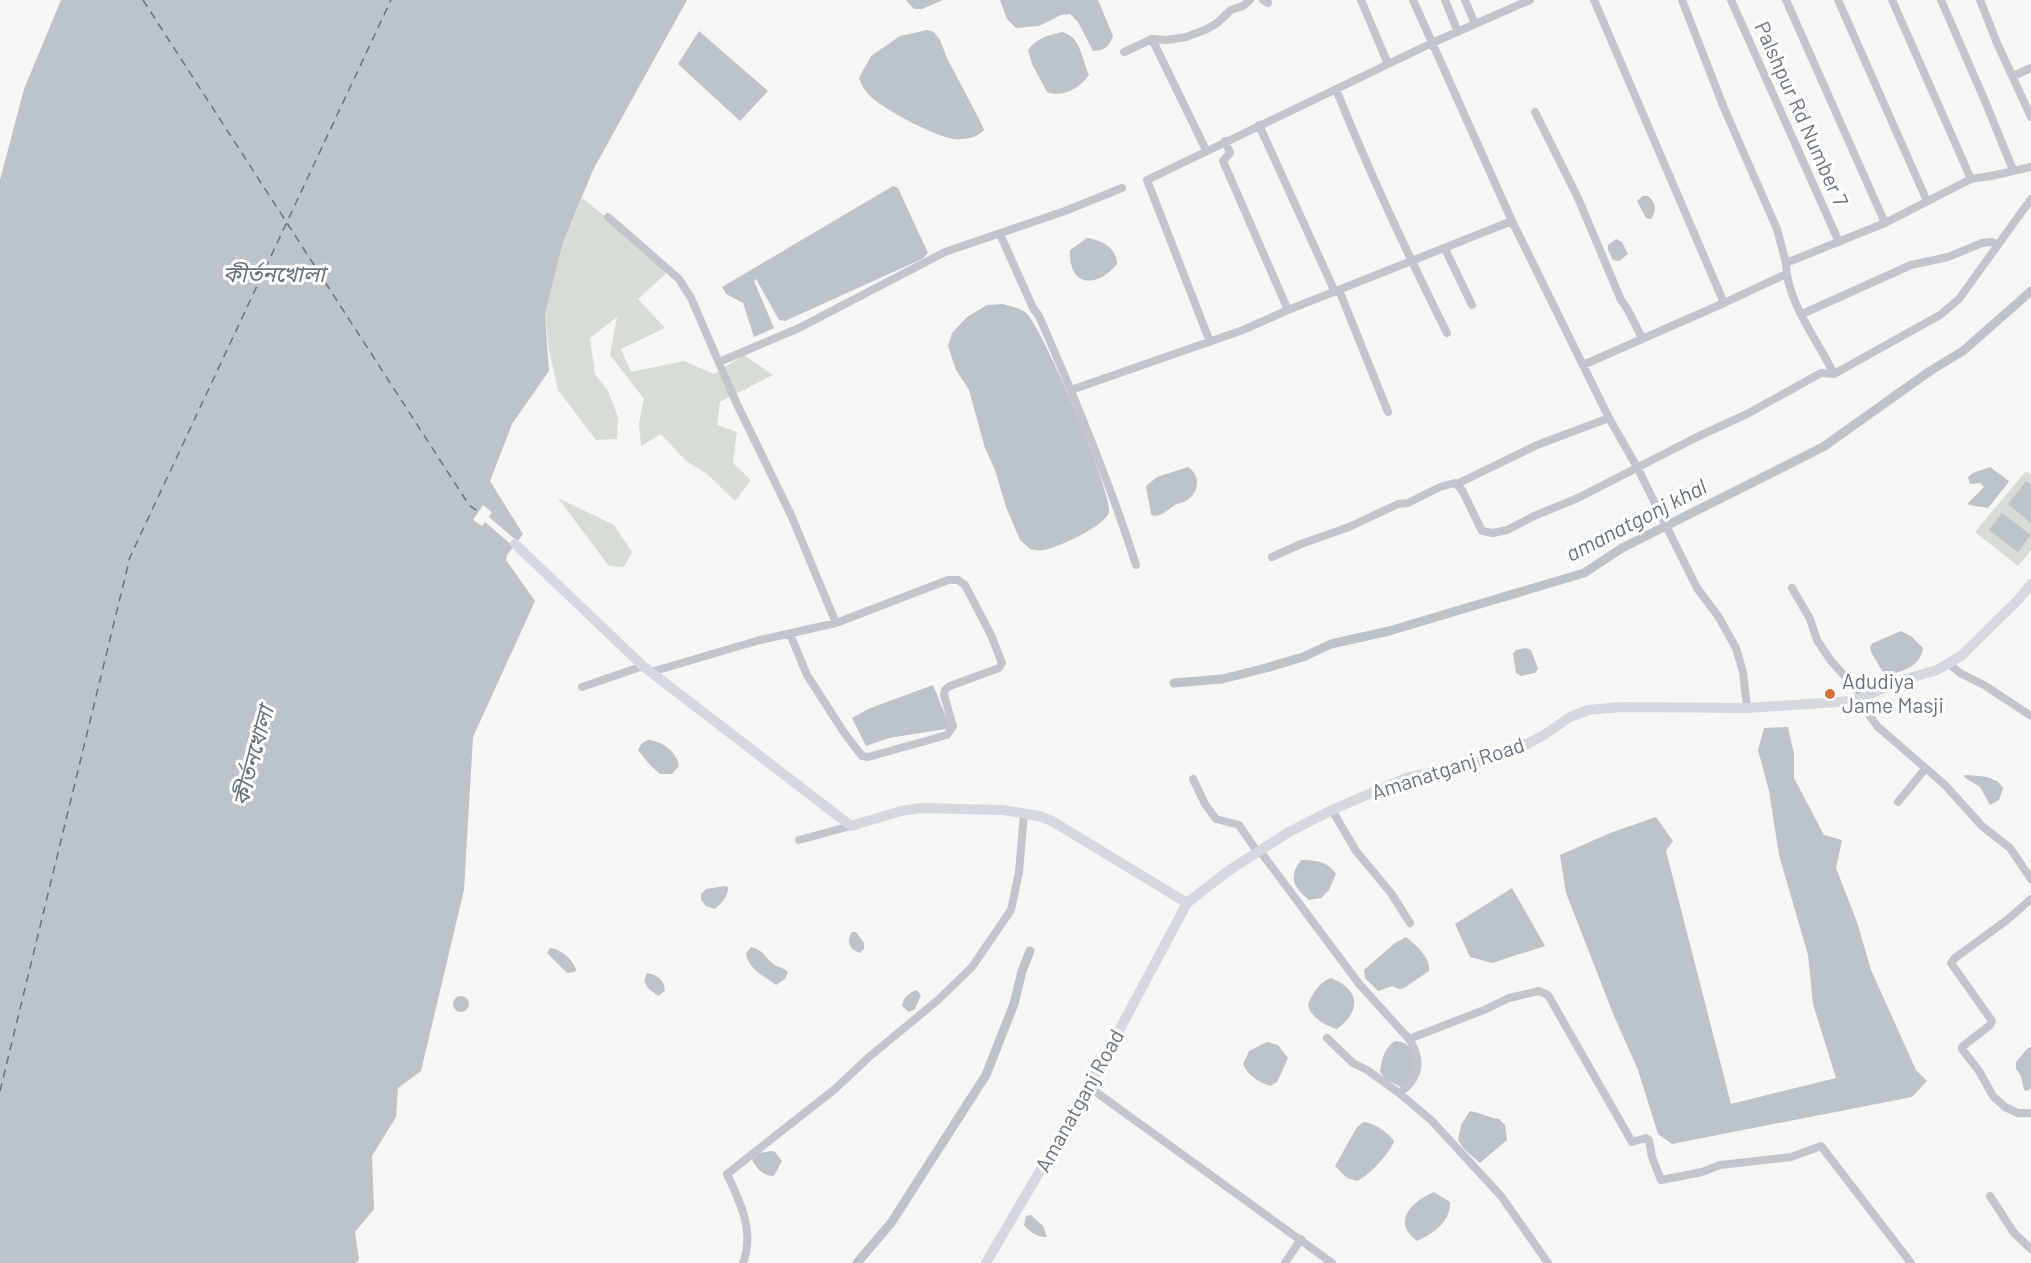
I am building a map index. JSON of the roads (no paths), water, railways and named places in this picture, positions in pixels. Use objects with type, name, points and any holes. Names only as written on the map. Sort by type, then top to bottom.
[{"type":"main road","points":[[515,544],[647,669],[851,826],[901,811],[921,808],[981,808],[1024,814],[1052,821],[1187,903]]},
{"type":"main road","name":"Amanatganj Road","points":[[986,1263],[1089,1087],[1187,903],[1228,871],[1289,832],[1332,810],[1406,778],[1507,754],[1544,735],[1570,717],[1588,710],[1612,707],[1747,708],[1853,701],[1906,678],[1937,670],[1961,656],[2019,599],[2031,584]]},
{"type":"street","points":[[1124,52],[1152,39],[1167,40],[1186,37],[1217,23],[1231,10],[1243,6],[1250,0]]},
{"type":"street","points":[[1361,0],[1388,64]]},
{"type":"street","points":[[1413,0],[1467,116],[1512,221],[1609,418],[1637,467],[1697,588],[1718,616],[1736,648],[1743,672],[1747,708]]},
{"type":"street","points":[[1445,0],[1458,32]]},
{"type":"street","points":[[1465,0],[1475,24]]},
{"type":"street","points":[[1210,342],[1147,180],[1519,2],[1530,0]]},
{"type":"street","points":[[1594,0],[1724,303]]},
{"type":"street","points":[[1682,0],[1719,97],[1776,229],[1786,263],[1786,274],[1802,314],[1834,374]]},
{"type":"street","name":"Palshpur Rd Number 7","points":[[1731,0],[1839,242]]},
{"type":"street","points":[[1786,0],[1885,223]]},
{"type":"street","points":[[1838,0],[1927,201]]},
{"type":"street","points":[[1892,0],[1971,179]]},
{"type":"street","points":[[1941,0],[2013,170]]},
{"type":"street","points":[[1980,0],[1997,44],[2031,117]]},
{"type":"street","points":[[1152,39],[1206,150]]},
{"type":"street","points":[[2013,76],[2031,68]]},
{"type":"street","points":[[1336,89],[1366,164],[1447,333]]},
{"type":"street","points":[[1535,112],[1578,198],[1615,287],[1642,338]]},
{"type":"street","points":[[1259,125],[1337,291],[1388,412]]},
{"type":"street","points":[[1225,141],[1230,153],[1223,160],[1288,310]]},
{"type":"street","points":[[1786,263],[1885,223],[1971,179],[2031,166]]},
{"type":"street","points":[[718,362],[799,328],[945,252],[1122,188]]},
{"type":"street","points":[[1457,484],[1482,531],[1493,533],[1507,530],[1578,498],[1747,414],[1821,374],[1834,374],[1941,315],[1959,299],[2031,199]]},
{"type":"street","points":[[608,217],[679,279],[691,298],[718,362],[791,515],[836,623]]},
{"type":"street","points":[[1071,390],[1244,330],[1288,310],[1512,221]]},
{"type":"street","points":[[1000,234],[1071,390],[1114,499],[1136,565]]},
{"type":"street","points":[[1802,314],[1911,264],[1948,257],[1982,243],[1992,242],[1998,245]]},
{"type":"street","points":[[1445,249],[1472,305]]},
{"type":"street","points":[[1583,365],[1786,274]]},
{"type":"street","points":[[1272,557],[1349,527],[1398,504],[1408,503],[1440,487],[1457,484],[1537,445],[1609,418]]},
{"type":"street","points":[[582,687],[760,640],[836,623],[948,580],[958,580],[965,585],[1002,663],[999,668],[950,686],[945,690],[944,695],[953,726],[947,735],[868,757],[862,756],[845,734],[812,684],[790,634]]},
{"type":"street","points":[[1792,588],[1810,619],[1817,640],[1860,697],[1877,726],[1951,791],[1982,826],[2010,848],[2031,879]]},
{"type":"street","points":[[1948,663],[1960,673],[1984,685],[2031,716]]},
{"type":"street","points":[[1898,802],[1925,769]]},
{"type":"street","points":[[1193,779],[1205,804],[1216,819],[1239,825],[1360,985],[1408,1039],[1417,1054],[1419,1063],[1414,1075],[1399,1093]]},
{"type":"street","points":[[1332,810],[1356,851],[1396,900],[1410,923]]},
{"type":"street","points":[[743,1263],[748,1250],[746,1219],[727,1174],[826,1096],[938,1000],[972,967],[1011,910],[1018,872],[1024,814]]},
{"type":"street","points":[[799,840],[851,826]]},
{"type":"street","points":[[2031,899],[2007,920],[1955,957],[1951,963],[1992,1023],[1962,1049],[1979,1071],[1993,1096],[2018,1113],[2031,1113]]},
{"type":"street","points":[[1408,1039],[1509,998],[1539,990],[1548,995],[1632,1142],[1646,1138],[1649,1140],[1652,1157],[1662,1180],[1702,1173],[1720,1165],[1791,1157],[1821,1146],[1911,1263]]},
{"type":"street","points":[[1327,1038],[1353,1063],[1399,1093],[1431,1120],[1501,1196],[1548,1263]]},
{"type":"street","points":[[1089,1087],[1332,1263]]},
{"type":"street","points":[[1990,1196],[2014,1233],[2031,1250]]},
{"type":"street","points":[[1285,1263],[1301,1239]]},
{"type":"water","name":"কীর্তনখোলা","points":[[61,0],[687,0],[593,170],[563,243],[545,314],[549,371],[512,424],[490,481],[523,534],[507,555],[506,560],[535,601],[473,737],[464,890],[421,1071],[398,1088],[396,1117],[372,1156],[374,1209],[355,1232],[359,1260],[355,1263],[0,1263],[0,180],[24,89]]},
{"type":"water","points":[[906,0],[943,0],[922,9],[914,9]]},
{"type":"water","points":[[1000,0],[1098,0],[1113,36],[1106,48],[1093,51],[1078,22],[1070,14],[1061,15],[1039,26],[1016,28],[1007,19]]},
{"type":"water","points":[[927,30],[934,32],[940,40],[984,130],[974,137],[954,139],[923,128],[878,103],[861,83],[859,78],[871,56],[900,36]]},
{"type":"water","points":[[699,31],[768,91],[740,121],[678,64]]},
{"type":"water","points":[[1062,32],[1068,34],[1077,43],[1089,75],[1071,91],[1053,94],[1047,92],[1032,64],[1028,50],[1043,38]]},
{"type":"water","points":[[893,186],[898,188],[928,253],[922,259],[785,321],[779,320],[756,279],[754,281],[774,328],[754,337],[743,303],[726,294],[722,287]]},
{"type":"water","points":[[1643,196],[1651,198],[1654,204],[1651,219],[1646,218],[1637,201]]},
{"type":"water","points":[[1087,238],[1108,246],[1114,253],[1117,264],[1101,278],[1093,280],[1079,277],[1071,262],[1070,250]]},
{"type":"water","points":[[1616,239],[1622,242],[1628,254],[1619,261],[1613,260],[1608,250],[1608,245]]},
{"type":"water","points":[[1003,304],[1025,312],[1045,345],[1074,409],[1107,499],[1109,512],[1100,523],[1070,541],[1042,550],[1030,549],[1020,540],[985,448],[969,390],[956,370],[948,346],[952,333],[967,317],[987,305]]},
{"type":"water","points":[[1188,467],[1197,480],[1193,495],[1163,513],[1154,516],[1151,514],[1146,486],[1157,477]]},
{"type":"water","points":[[1990,467],[2009,481],[2008,483],[1988,508],[1969,505],[1968,503],[1984,487],[1980,483],[1970,484],[1968,477]]},
{"type":"water","points":[[2026,481],[2031,485],[2031,523],[2008,504]]},
{"type":"water","points":[[2002,513],[2031,535],[2018,552],[1989,530]]},
{"type":"water","points":[[1901,631],[1911,636],[1923,648],[1921,654],[1909,668],[1884,674],[1870,647],[1873,643]]},
{"type":"water","points":[[1526,648],[1531,650],[1538,669],[1535,673],[1521,676],[1516,673],[1513,654],[1516,650]]},
{"type":"water","points":[[933,685],[949,724],[946,729],[889,738],[866,746],[852,718],[868,709]]},
{"type":"water","points":[[1788,727],[1794,754],[1794,778],[1824,835],[1842,840],[1836,868],[1857,922],[1871,970],[1916,1070],[1927,1081],[1912,1097],[1672,1144],[1658,1134],[1638,1070],[1614,1016],[1566,893],[1560,855],[1610,833],[1656,817],[1673,841],[1666,851],[1731,1104],[1836,1078],[1813,1004],[1808,955],[1779,855],[1769,791],[1758,750],[1764,728]]},
{"type":"water","points":[[648,740],[663,745],[676,756],[679,766],[672,774],[660,774],[638,750],[642,743]]},
{"type":"water","points":[[1964,775],[1986,777],[1996,781],[2003,788],[1999,800],[1990,805],[1980,787]]},
{"type":"water","points":[[1301,860],[1325,864],[1336,874],[1329,890],[1321,898],[1309,900],[1296,886],[1294,877]]},
{"type":"water","points":[[728,887],[726,896],[714,909],[706,906],[701,900],[701,894],[706,889]]},
{"type":"water","points":[[1512,888],[1545,946],[1492,963],[1470,957],[1455,924]]},
{"type":"water","points":[[852,932],[856,932],[864,943],[864,949],[860,953],[850,945],[849,939]]},
{"type":"water","points":[[1406,937],[1428,961],[1429,971],[1404,988],[1399,989],[1392,986],[1378,991],[1365,978],[1364,970],[1395,943]]},
{"type":"water","points":[[751,947],[763,953],[772,963],[785,969],[788,972],[785,979],[776,985],[757,972],[747,959],[746,953]]},
{"type":"water","points":[[550,948],[562,952],[569,958],[576,969],[575,972],[567,973],[547,953]]},
{"type":"water","points":[[647,973],[662,981],[665,991],[658,996],[648,988],[644,981]]},
{"type":"water","points":[[1331,978],[1348,988],[1354,1001],[1354,1008],[1350,1015],[1337,1029],[1319,1020],[1308,1005],[1316,989]]},
{"type":"water","points":[[916,990],[921,995],[915,1009],[909,1012],[902,1006],[907,996]]},
{"type":"water","points":[[458,996],[464,996],[469,1004],[467,1010],[458,1012],[453,1007],[453,1001]]},
{"type":"water","points":[[1395,1041],[1408,1046],[1416,1057],[1411,1077],[1401,1087],[1385,1079],[1380,1072],[1386,1050]]},
{"type":"water","points":[[1267,1042],[1278,1045],[1288,1058],[1277,1082],[1270,1086],[1254,1078],[1243,1064],[1249,1051]]},
{"type":"water","points":[[2031,1047],[2031,1088],[2028,1091],[2024,1090],[2021,1076],[2016,1069],[2016,1062]]},
{"type":"water","points":[[1470,1111],[1499,1119],[1505,1125],[1507,1140],[1480,1163],[1464,1149],[1458,1140],[1461,1125]]},
{"type":"water","points":[[1364,1122],[1381,1129],[1394,1141],[1379,1164],[1357,1181],[1347,1178],[1335,1166],[1357,1127]]},
{"type":"water","points":[[775,1152],[782,1161],[774,1176],[761,1171],[752,1160],[760,1153]]},
{"type":"water","points":[[1434,1192],[1450,1202],[1448,1215],[1435,1231],[1417,1241],[1409,1234],[1405,1220],[1412,1206]]},
{"type":"water","points":[[1031,1215],[1043,1226],[1047,1237],[1034,1234],[1024,1225],[1026,1216]]},
{"type":"waterway","name":"amanatgonj khal","points":[[1174,683],[1222,679],[1266,668],[1303,657],[1331,644],[1389,631],[1584,573],[1622,548],[1823,447],[1930,371],[1963,351],[2031,291]]},
{"type":"waterway","points":[[857,1263],[891,1223],[986,1075],[1014,1004],[1022,971],[1030,951]]},
{"type":"place","name":"Adudiya Jame Masji","points":[[1830,694]]}]
